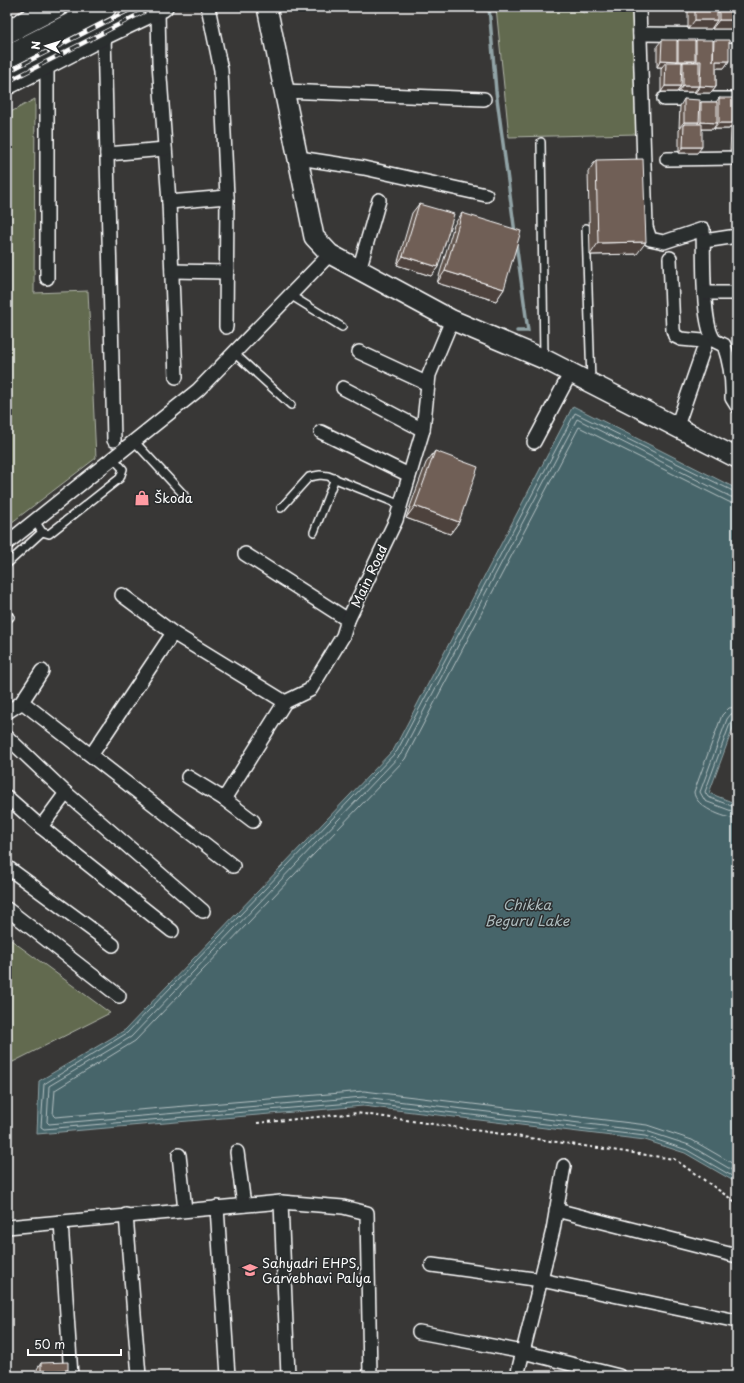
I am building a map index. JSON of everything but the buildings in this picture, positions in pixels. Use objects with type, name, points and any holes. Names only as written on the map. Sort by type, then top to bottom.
[{"type":"highway","points":[[7,23],[38,7]]},
{"type":"highway","points":[[7,32],[55,7]]},
{"type":"highway","points":[[7,48],[86,7]]},
{"type":"highway","points":[[7,57],[105,7]]},
{"type":"street","points":[[208,7],[221,70],[228,197],[226,327]]},
{"type":"street","points":[[267,7],[314,237],[330,254],[452,320],[544,359],[570,374],[677,426],[737,458]]},
{"type":"street","points":[[639,7],[646,227],[650,239],[664,242],[703,229],[705,293],[709,328],[715,341],[724,345],[737,346]]},
{"type":"street","points":[[7,85],[47,66],[104,35],[161,8],[159,63],[169,202],[176,377]]},
{"type":"street","points":[[640,34],[737,34]]},
{"type":"street","points":[[104,35],[114,440]]},
{"type":"street","points":[[46,278],[47,66]]},
{"type":"street","points":[[284,91],[484,99]]},
{"type":"street","points":[[664,100],[737,99]]},
{"type":"street","points":[[107,154],[165,149]]},
{"type":"street","points":[[299,158],[364,168],[486,195]]},
{"type":"street","points":[[667,159],[737,158]]},
{"type":"street","points":[[169,202],[228,197]]},
{"type":"street","points":[[359,270],[379,200]]},
{"type":"street","points":[[704,241],[737,236]]},
{"type":"street","points":[[7,543],[198,390],[330,254]]},
{"type":"street","points":[[670,258],[673,330],[675,336],[681,339],[703,341],[705,345],[677,426]]},
{"type":"street","points":[[172,271],[226,272]]},
{"type":"street","points":[[705,293],[737,293]]},
{"type":"street","name":"Main Road","points":[[285,702],[310,690],[343,636],[348,620],[396,520],[423,430],[429,375],[452,320]]},
{"type":"street","points":[[724,345],[735,382],[732,398],[737,406]]},
{"type":"street","points":[[359,352],[428,384]]},
{"type":"street","points":[[534,442],[570,374]]},
{"type":"street","points":[[343,388],[423,430]]},
{"type":"street","points":[[321,432],[409,475]]},
{"type":"street","points":[[245,554],[348,620]]},
{"type":"street","points":[[122,595],[173,633],[285,702],[224,799]]},
{"type":"street","points":[[92,754],[173,633]]},
{"type":"street","points":[[7,712],[21,703],[42,671]]},
{"type":"street","points":[[21,703],[26,704],[92,754],[233,866]]},
{"type":"street","points":[[7,737],[66,793],[203,911]]},
{"type":"street","points":[[188,777],[224,799],[253,821]]},
{"type":"street","points":[[41,827],[66,793]]},
{"type":"street","points":[[7,797],[41,827],[172,930]]},
{"type":"street","points":[[7,867],[113,945]]},
{"type":"street","points":[[7,909],[119,996]]},
{"type":"street","points":[[237,1152],[244,1205]]},
{"type":"street","points":[[179,1156],[185,1210]]},
{"type":"street","points":[[517,1376],[541,1280],[564,1166]]},
{"type":"street","points":[[281,1202],[288,1376]]},
{"type":"street","points":[[7,1227],[281,1202],[343,1207],[367,1213],[370,1376]]},
{"type":"street","points":[[217,1207],[228,1376]]},
{"type":"street","points":[[556,1210],[737,1256]]},
{"type":"street","points":[[126,1215],[139,1376]]},
{"type":"street","points":[[61,1222],[71,1376]]},
{"type":"street","points":[[432,1266],[541,1280],[737,1321]]},
{"type":"street","points":[[419,1332],[523,1352],[619,1376]]},
{"type":"lane","points":[[541,142],[544,359]]},
{"type":"lane","points":[[586,228],[591,384]]},
{"type":"lane","points":[[290,295],[342,327]]},
{"type":"lane","points":[[234,352],[291,406]]},
{"type":"lane","points":[[134,441],[184,495]]},
{"type":"lane","points":[[34,521],[42,532],[49,534],[120,478],[123,469],[113,458]]},
{"type":"lane","points":[[281,508],[309,477],[320,475],[335,478],[401,505]]},
{"type":"lane","points":[[314,532],[335,478]]},
{"type":"lane","points":[[7,564],[42,532]]},
{"type":"path","points":[[257,1123],[358,1113],[674,1159],[737,1203]]},
{"type":"green space","points":[[496,7],[572,7],[584,13],[632,9],[637,134],[509,137]]},
{"type":"green space","points":[[35,99],[34,293],[88,291],[96,458],[7,526],[7,114]]},
{"type":"green space","points":[[7,937],[110,1013],[7,1065]]},
{"type":"water","name":"Chikka Beguru Lake","points":[[573,406],[737,489],[737,717],[709,793],[737,804],[737,1183],[685,1153],[645,1140],[363,1106],[37,1134],[39,1081],[125,1030],[394,749]]},
{"type":"waterway","points":[[489,7],[496,91],[515,233]]},
{"type":"waterway","points":[[516,243],[528,331],[517,331]]},
{"type":"railway","points":[[7,72],[135,7]]},
{"type":"railway","points":[[7,82],[153,7]]},
{"type":"place","name":"Škoda","points":[[142,498]]},
{"type":"place","name":"Sahyadri EHPS, Garvebhavi Palya","points":[[250,1270]]}]
